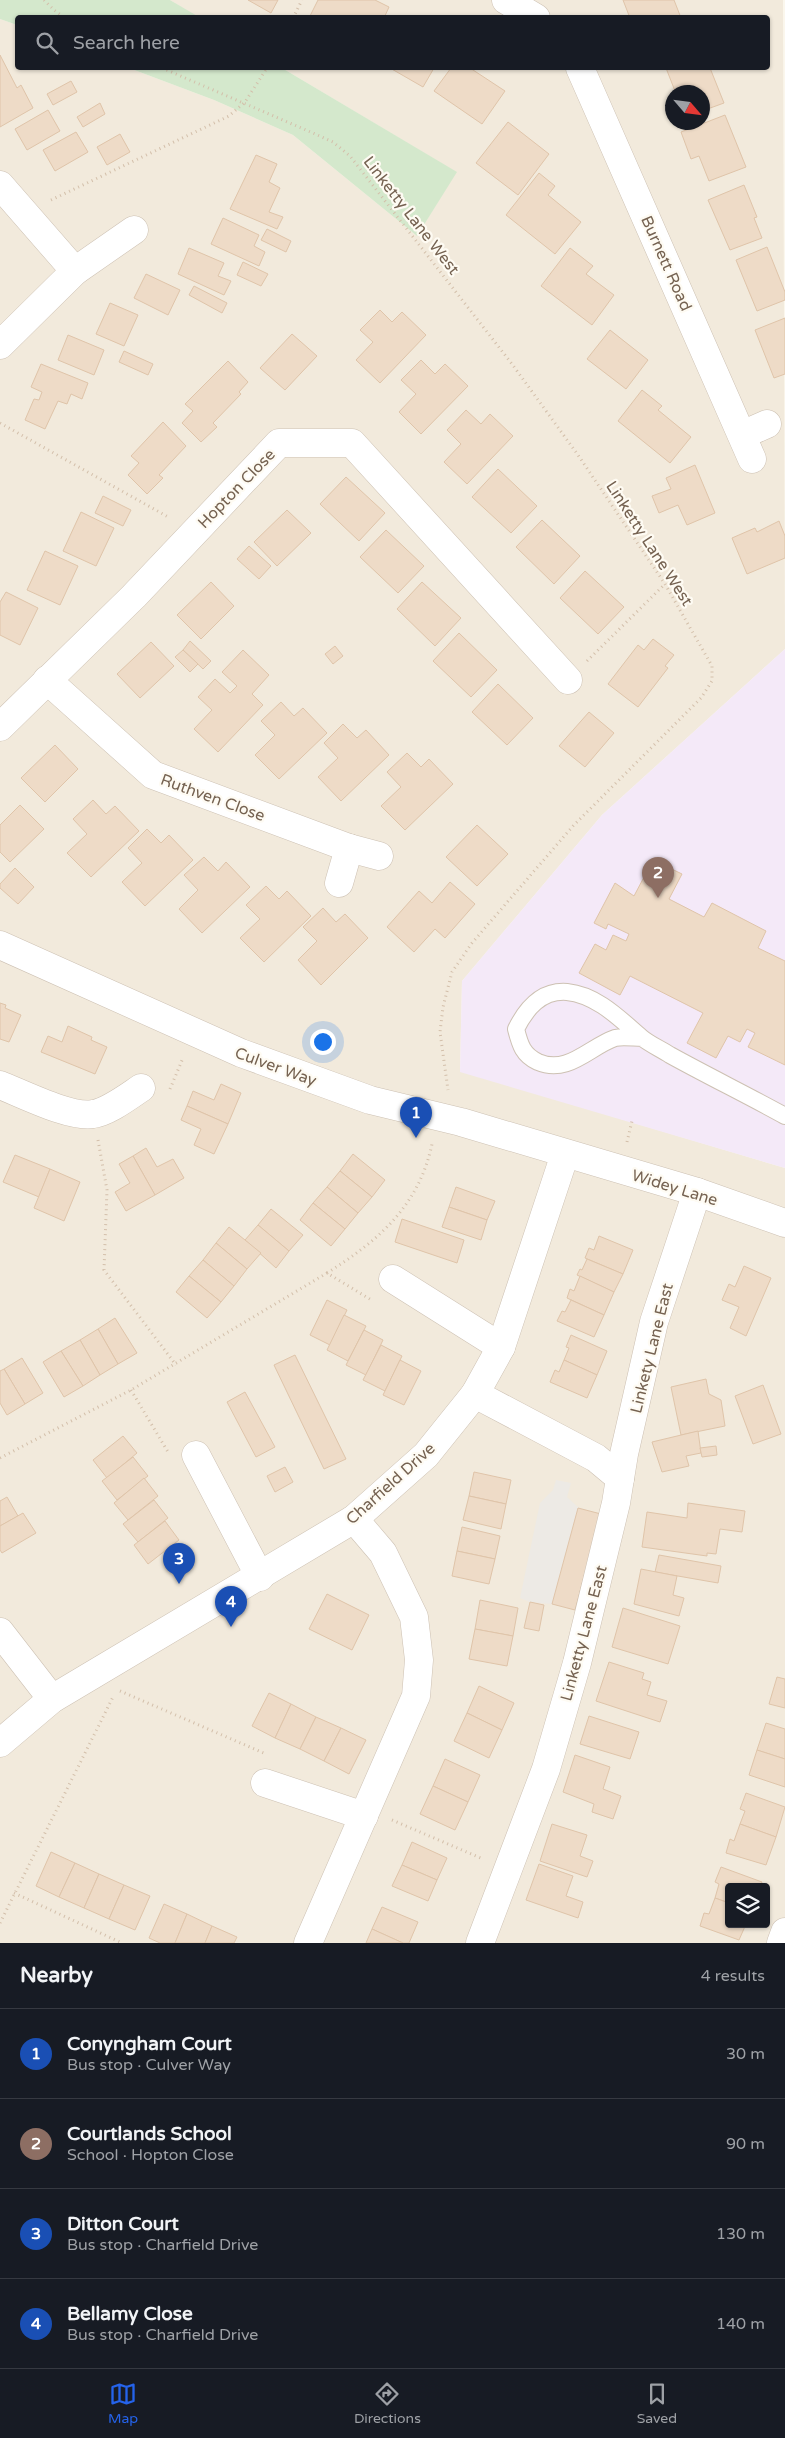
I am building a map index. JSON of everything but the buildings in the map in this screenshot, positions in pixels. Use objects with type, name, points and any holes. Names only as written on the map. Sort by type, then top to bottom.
[{"type":"street","points":[[506,0],[531,15]]},
{"type":"street","name":"Burnett Road","points":[[581,70],[747,447],[767,424]]},
{"type":"street","points":[[0,185],[26,212],[74,271]]},
{"type":"street","points":[[0,345],[74,271],[134,230]]},
{"type":"street","name":"Hopton Close","points":[[0,727],[134,596],[279,443],[352,444],[568,680]]},
{"type":"street","name":"Ruthven Close","points":[[47,680],[153,775],[349,848],[379,856]]},
{"type":"street","points":[[338,883],[349,848]]},
{"type":"street","name":"Culver Way","points":[[0,945],[241,1053],[370,1100],[450,1120],[565,1154]]},
{"type":"street","points":[[0,1085],[64,1111],[93,1114],[125,1100],[141,1088]]},
{"type":"street","name":"Widey Lane","points":[[565,1154],[697,1192],[785,1223]]},
{"type":"street","name":"Charfield Drive","points":[[0,1743],[52,1699],[260,1577],[354,1519],[426,1454],[474,1394],[501,1346],[565,1154]]},
{"type":"street","name":"Linkety Lane East","points":[[620,1478],[654,1322],[697,1192]]},
{"type":"street","points":[[394,1278],[501,1346]]},
{"type":"street","points":[[474,1394],[596,1458],[620,1478]]},
{"type":"street","points":[[196,1455],[260,1577]]},
{"type":"street","name":"Linketty Lane East","points":[[480,1943],[546,1768],[577,1663],[616,1503],[620,1478]]},
{"type":"street","points":[[308,1943],[416,1696],[419,1660],[414,1617],[382,1553],[354,1519]]},
{"type":"street","points":[[0,1632],[52,1699]]},
{"type":"street","points":[[265,1783],[366,1812]]},
{"type":"street","points":[[781,1943],[785,1932]]},
{"type":"lane","points":[[642,1038],[618,1037],[568,1064],[548,1066],[535,1061],[521,1050],[516,1030],[525,1010],[542,997],[567,992],[593,1000],[621,1016],[642,1038],[785,1116]]},
{"type":"path","points":[[44,0],[62,15]]},
{"type":"path","points":[[294,15],[302,0]]},
{"type":"path","name":"Linketty Lane West","points":[[167,70],[245,102],[333,142],[350,156],[517,372],[578,455],[665,584],[712,666],[712,681],[701,698],[573,826],[472,943],[452,972],[443,1007],[440,1032],[450,1099],[450,1120]]},
{"type":"path","points":[[26,212],[229,116],[245,102],[266,70]]},
{"type":"path","points":[[0,423],[194,532]]},
{"type":"path","points":[[568,680],[665,584]]},
{"type":"path","points":[[93,1114],[107,1190],[104,1270],[176,1365]]},
{"type":"path","points":[[0,1458],[132,1390],[176,1365],[359,1254],[385,1232],[411,1198],[430,1154],[450,1120]]},
{"type":"path","points":[[327,1273],[378,1304],[394,1278]]},
{"type":"path","points":[[0,1923],[116,1689],[256,1750]]},
{"type":"path","points":[[366,1812],[508,1871]]},
{"type":"path","points":[[14,1893],[122,1943]]},
{"type":"shaded area","points":[[170,0],[783,0],[785,649],[602,815],[462,981],[460,1071],[785,1168],[785,1943],[0,1943],[0,19],[15,24],[15,70],[134,70],[214,100],[293,135],[417,236],[456,172],[285,70],[770,70],[770,15],[194,15]]},
{"type":"shaded area","points":[[785,649],[785,1168],[460,1072],[462,981],[602,815]]},
{"type":"shaded area","points":[[556,1480],[571,1483],[567,1497],[579,1508],[601,1514],[575,1610],[552,1604],[530,1602],[520,1598],[540,1503],[553,1490]]},
{"type":"green space","points":[[0,0],[170,0],[196,15],[15,15],[15,24],[0,19]]},
{"type":"green space","points":[[134,70],[285,70],[457,172],[417,236],[293,135],[214,100]]},
{"type":"place","name":"Courtlands School","points":[[658,898]]},
{"type":"place","name":"Conyngham Court","points":[[416,1138]]},
{"type":"place","name":"Ditton Court","points":[[179,1584]]},
{"type":"place","name":"Bellamy Close","points":[[231,1627]]}]
